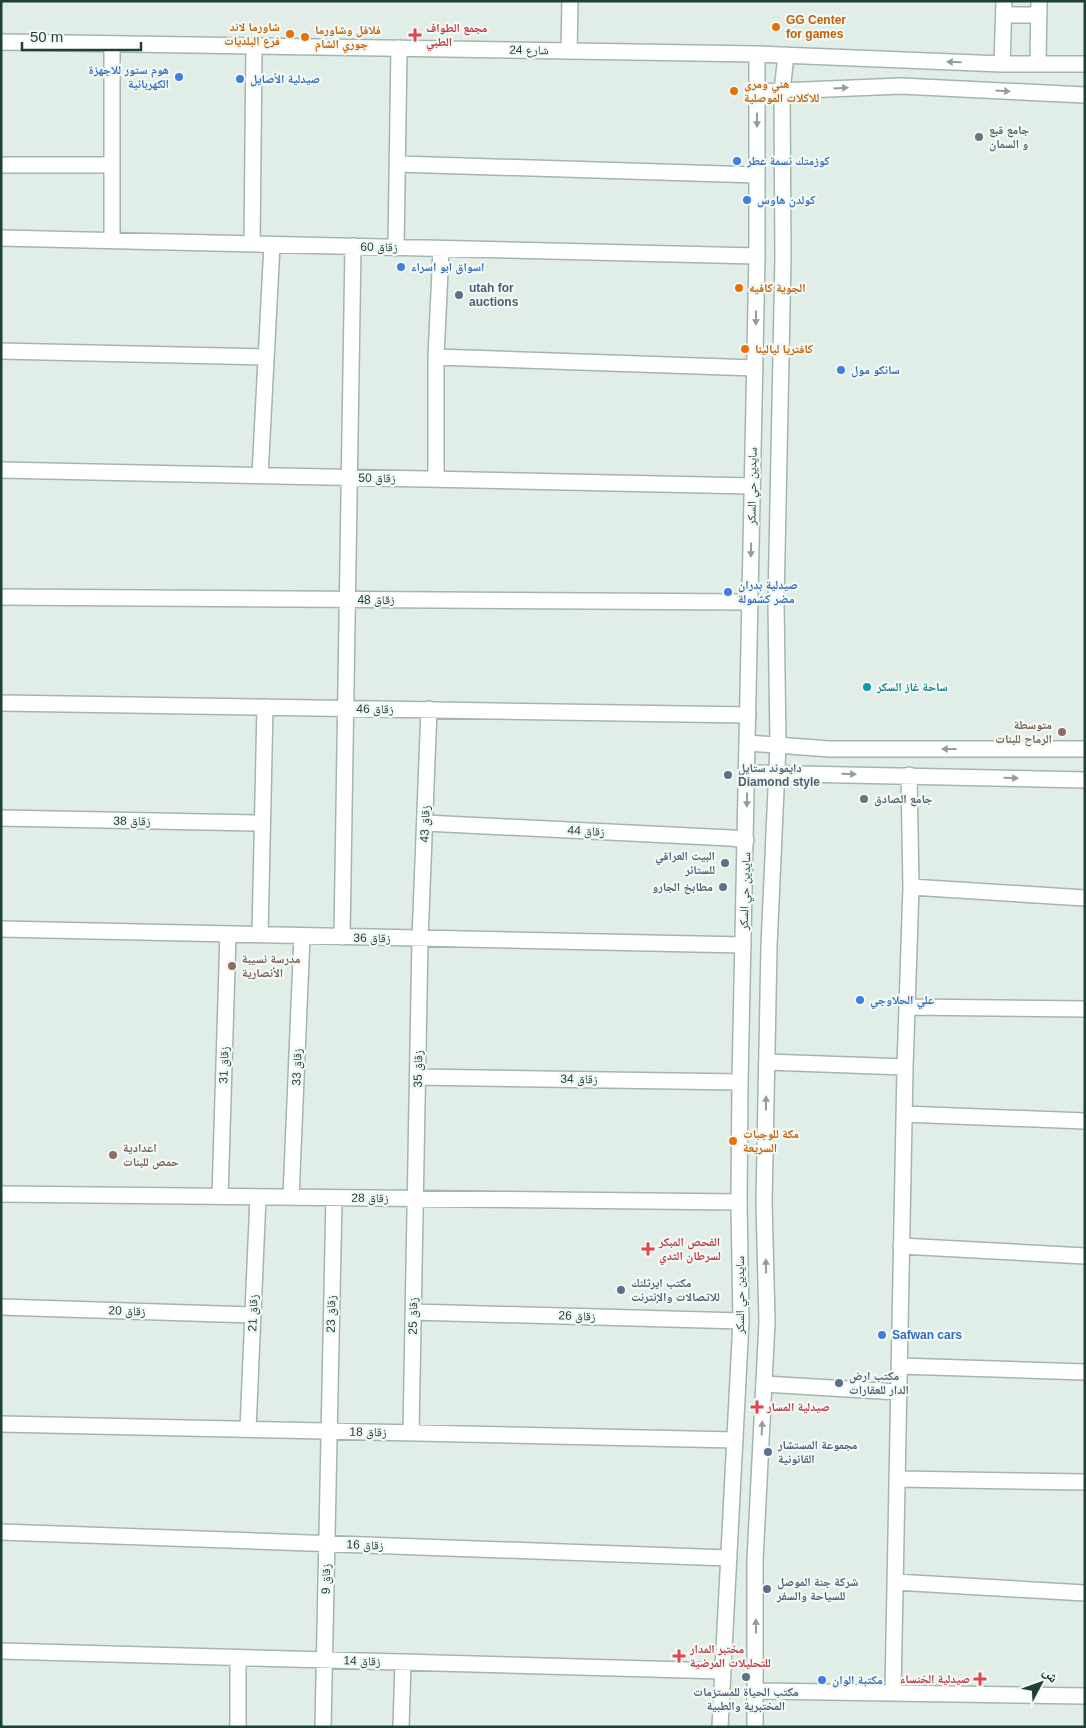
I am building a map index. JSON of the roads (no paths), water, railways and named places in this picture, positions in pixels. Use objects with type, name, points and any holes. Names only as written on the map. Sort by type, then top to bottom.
[{"type":"street","points":[[569,51],[570,1]]},
{"type":"street","points":[[1002,64],[1004,8],[1039,8],[1038,63]]},
{"type":"street","name":"شارع 24","points":[[1,42],[757,54],[1002,64],[1085,64]]},
{"type":"street","points":[[112,44],[112,241]]},
{"type":"street","points":[[252,244],[254,46]]},
{"type":"street","points":[[396,248],[399,48]]},
{"type":"street","name":"سايدين حي السكر","points":[[720,1727],[741,1321],[738,1202],[757,256],[757,54]]},
{"type":"street","name":"سايدين حي السكر","points":[[755,1727],[754,1560],[767,1322],[764,1202],[772,841],[778,745],[776,603],[783,256],[782,91],[786,55]]},
{"type":"street","points":[[757,92],[901,86],[1085,95]]},
{"type":"street","points":[[398,164],[757,175]]},
{"type":"street","points":[[1,165],[112,166]]},
{"type":"street","name":"زقاق 60","points":[[1,238],[757,256]]},
{"type":"street","points":[[260,475],[272,245]]},
{"type":"street","points":[[342,937],[353,246]]},
{"type":"street","points":[[436,479],[436,357],[441,249]]},
{"type":"street","points":[[1,351],[266,357]]},
{"type":"street","points":[[436,357],[755,368]]},
{"type":"street","name":"زقاق 50","points":[[1,470],[752,486]]},
{"type":"street","name":"زقاق 48","points":[[1,597],[750,602]]},
{"type":"street","name":"زقاق 46","points":[[1,703],[748,715]]},
{"type":"street","points":[[260,935],[265,707]]},
{"type":"street","name":"زقاق 43","points":[[420,939],[429,709]]},
{"type":"street","points":[[748,743],[830,749],[1085,749]]},
{"type":"street","points":[[747,773],[1085,780]]},
{"type":"street","points":[[892,1692],[905,1067],[911,887],[909,775]]},
{"type":"street","name":"زقاق 38","points":[[1,818],[262,823]]},
{"type":"street","name":"زقاق 44","points":[[425,823],[746,840]]},
{"type":"street","points":[[911,887],[1085,898]]},
{"type":"street","name":"زقاق 36","points":[[1,929],[743,945]]},
{"type":"street","name":"زقاق 31","points":[[220,1196],[228,934]]},
{"type":"street","name":"زقاق 33","points":[[291,1197],[302,936]]},
{"type":"street","name":"زقاق 35","points":[[414,1198],[420,939]]},
{"type":"street","points":[[907,1007],[1085,1009]]},
{"type":"street","points":[[767,1062],[905,1067]]},
{"type":"street","name":"زقاق 34","points":[[418,1078],[740,1082]]},
{"type":"street","points":[[904,1114],[1085,1120]]},
{"type":"street","name":"زقاق 28","points":[[1,1194],[738,1202]]},
{"type":"street","name":"زقاق 21","points":[[248,1429],[258,1197]]},
{"type":"street","name":"زقاق 23","points":[[328,1431],[334,1198]]},
{"type":"street","name":"زقاق 25","points":[[411,1433],[414,1198]]},
{"type":"street","points":[[901,1246],[1085,1256]]},
{"type":"street","name":"زقاق 20","points":[[1,1308],[253,1315]]},
{"type":"street","name":"زقاق 26","points":[[413,1312],[741,1321]]},
{"type":"street","points":[[899,1366],[1085,1372]]},
{"type":"street","points":[[764,1384],[898,1392]]},
{"type":"street","name":"زقاق 18","points":[[1,1424],[735,1440]]},
{"type":"street","name":"زقاق 9","points":[[323,1727],[328,1431]]},
{"type":"street","points":[[897,1479],[1085,1482]]},
{"type":"street","name":"زقاق 16","points":[[1,1532],[729,1558]]},
{"type":"street","points":[[895,1582],[1085,1593]]},
{"type":"street","name":"زقاق 14","points":[[1,1651],[722,1671]]},
{"type":"street","points":[[238,1658],[238,1727]]},
{"type":"street","points":[[401,1727],[403,1662]]},
{"type":"street","points":[[755,1690],[1085,1696]]},
{"type":"place","name":"GG Center for games","points":[[776,27]]},
{"type":"place","name":"شاورما لاند فرع البلديات","points":[[290,34]]},
{"type":"place","name":"مجمع الطواف الطبي","points":[[415,35]]},
{"type":"place","name":"فلافل وشاورما جوري الشام","points":[[305,37]]},
{"type":"place","name":"هوم ستور للاجهزة الكهربائية","points":[[179,77]]},
{"type":"place","name":"صيدلية الأصايل","points":[[240,79]]},
{"type":"place","name":"هني ومري للاكلات الموصلية","points":[[734,91]]},
{"type":"place","name":"جامع قبع و السمان","points":[[979,137]]},
{"type":"place","name":"كوزمتك نسمة عطر","points":[[737,161]]},
{"type":"place","name":"كولدن هاوس","points":[[747,200]]},
{"type":"place","name":"اسواق ابو اسراء","points":[[401,267]]},
{"type":"place","name":"الجوية كافيه","points":[[739,288]]},
{"type":"place","name":"utah for auctions","points":[[459,295]]},
{"type":"place","name":"كافتريا ليالينا","points":[[745,349]]},
{"type":"place","name":"سانكو مول","points":[[841,370]]},
{"type":"place","name":"صيدلية بدران مضر كشمولة","points":[[728,592]]},
{"type":"place","name":"ساحة غاز السكر","points":[[867,687]]},
{"type":"place","name":"متوسطة الرماح للبنات","points":[[1062,732]]},
{"type":"place","name":"دايموند ستايل Diamond style","points":[[728,775]]},
{"type":"place","name":"جامع الصادق","points":[[864,799]]},
{"type":"place","name":"البيت العراقي للستائر","points":[[725,863]]},
{"type":"place","name":"مطابخ الجارو","points":[[723,887]]},
{"type":"place","name":"مدرسة نسيبة الأنصارية","points":[[232,966]]},
{"type":"place","name":"علي الحلاوجي","points":[[860,1000]]},
{"type":"place","name":"مكة للوجبات السريعة","points":[[733,1141]]},
{"type":"place","name":"اعدادية حمص للبنات","points":[[113,1155]]},
{"type":"place","name":"الفحص المبكر لسرطان الثدي","points":[[648,1249]]},
{"type":"place","name":"مكتب ايرثلنك للاتصالات والإنترنت","points":[[621,1290]]},
{"type":"place","name":"Safwan cars","points":[[882,1335]]},
{"type":"place","name":"مكتب ارض الدار للعقارات","points":[[839,1383]]},
{"type":"place","name":"صيدلية المسار","points":[[757,1407]]},
{"type":"place","name":"مجموعة المستشار القانونية","points":[[768,1452]]},
{"type":"place","name":"شركة جنة الموصل للسياحة والسفر","points":[[767,1589]]},
{"type":"place","name":"مختبر المدار للتحليلات المرضية","points":[[679,1656]]},
{"type":"place","name":"مكتب الحياة للمستزمات المختبرية والطبية","points":[[746,1677]]},
{"type":"place","name":"صيدلية الخنساء","points":[[980,1679]]},
{"type":"place","name":"مكتبة الوان","points":[[822,1680]]}]
